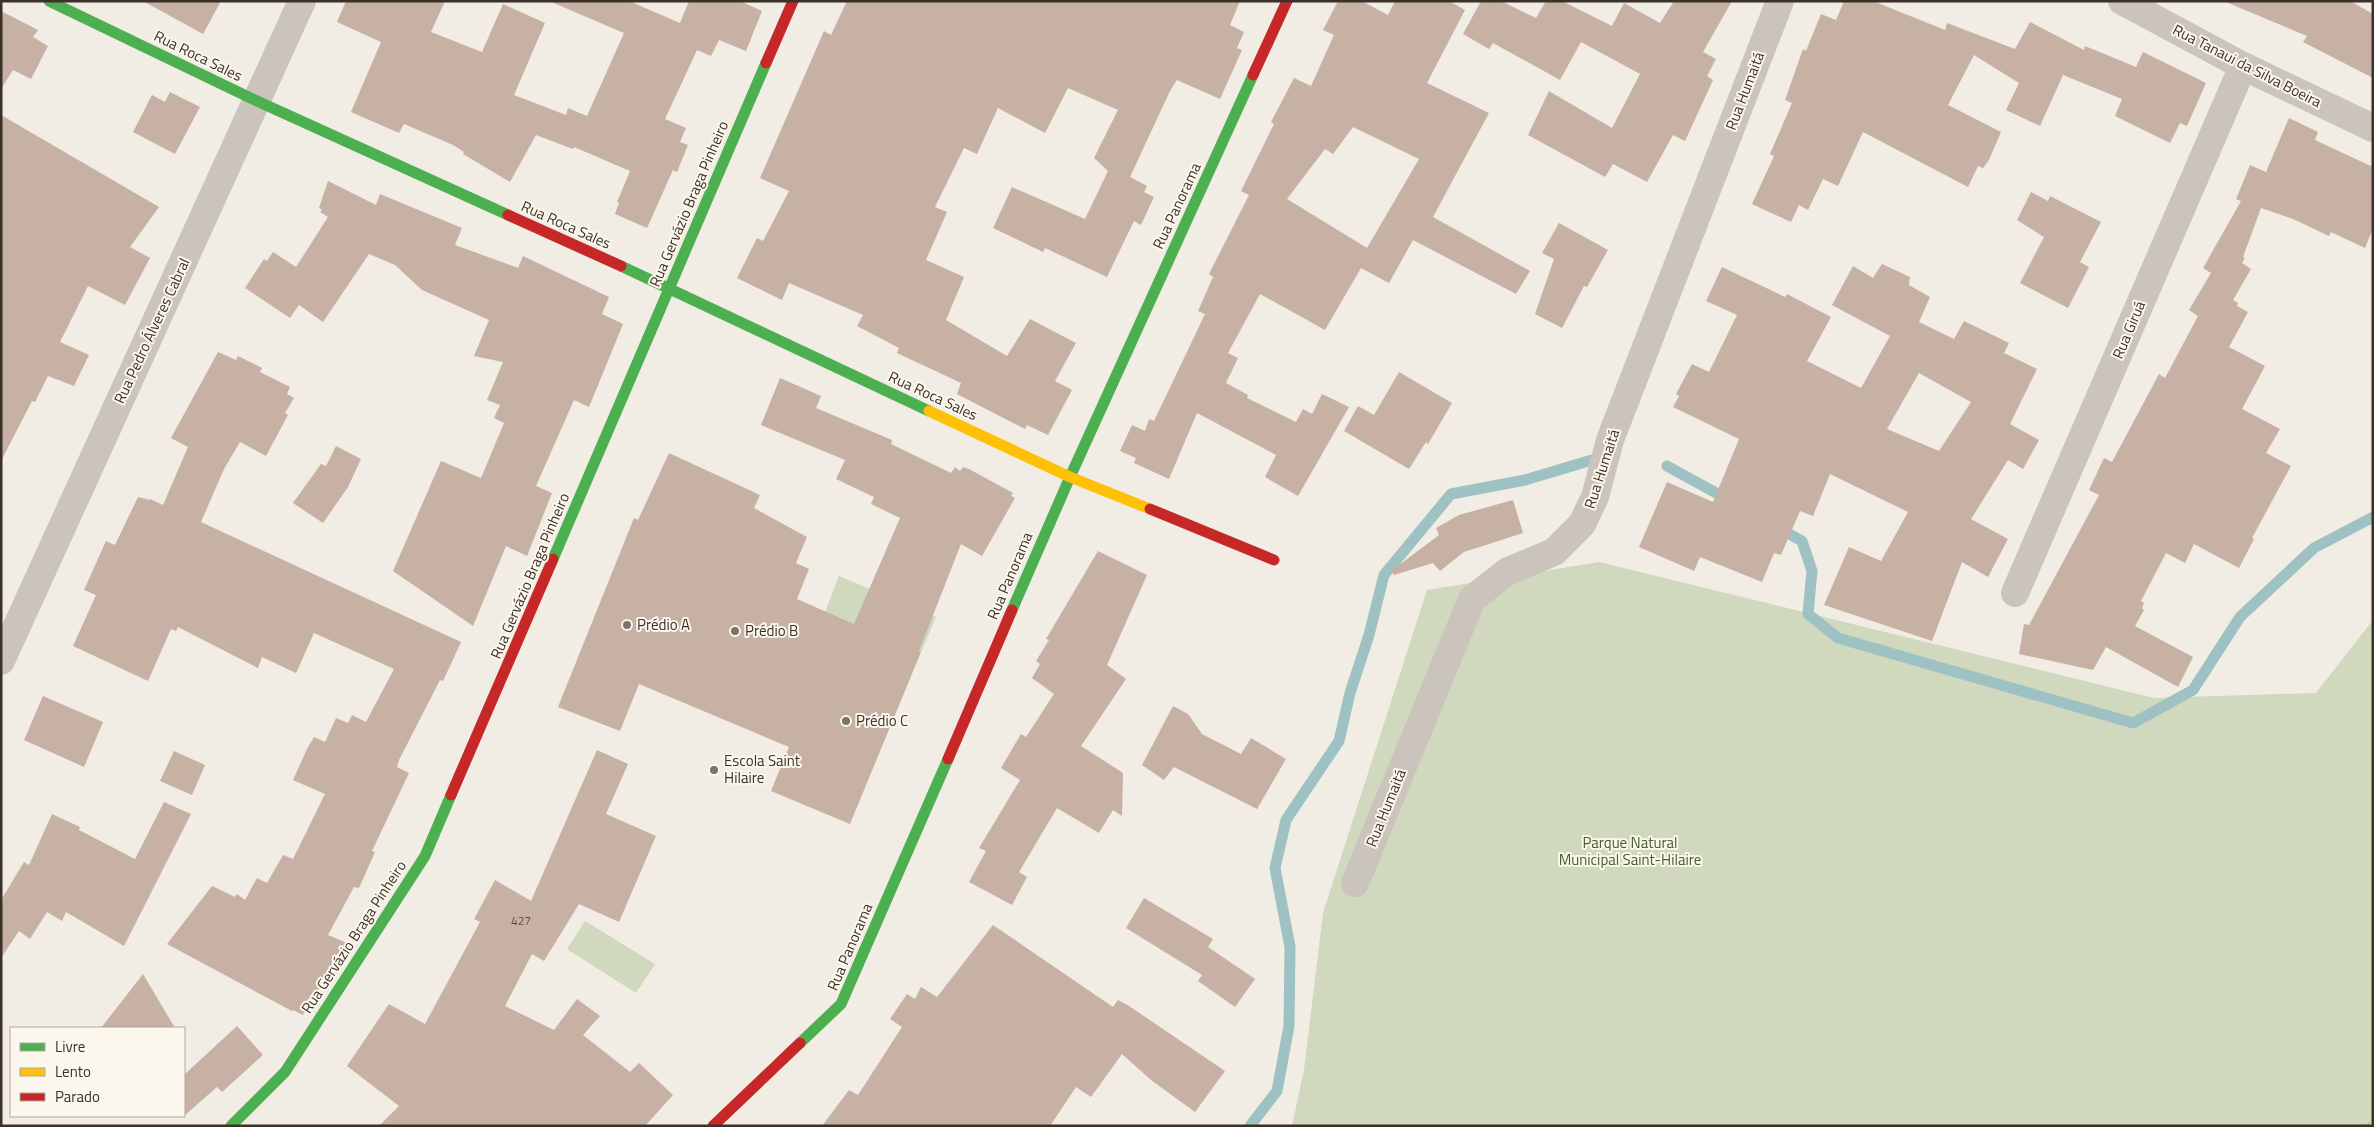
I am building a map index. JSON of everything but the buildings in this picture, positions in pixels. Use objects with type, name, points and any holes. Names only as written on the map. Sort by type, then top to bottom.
[{"type":"street","name":"Rua Roca Sales","points":[[49,1],[257,101],[669,288],[1070,476],[1274,560]]},
{"type":"street","name":"Rua Pedro Álveres Cabral","points":[[1,661],[302,1]]},
{"type":"street","name":"Rua Gervázio Braga Pinheiro","points":[[231,1126],[285,1072],[425,856],[793,1]]},
{"type":"street","name":"Rua Panorama","points":[[713,1126],[842,1004],[1070,476],[1287,1]]},
{"type":"street","name":"Rua Humaitá","points":[[1355,883],[1472,599],[1508,571],[1554,552],[1582,524],[1592,504],[1610,440],[1780,1]]},
{"type":"street","name":"Rua Tanaui da Silva Boeira","points":[[2122,1],[2244,66],[2373,128]]},
{"type":"street","name":"Rua Giruá","points":[[2016,593],[2244,66]]},
{"type":"path","points":[[2363,1126],[2373,1121]]},
{"type":"green space","name":"Parque Natural Municipal Saint-Hilaire","points":[[1599,562],[2154,698],[2316,693],[2373,620],[2373,1126],[1292,1126],[1304,1070],[1323,913],[1427,590]]},
{"type":"green space","points":[[839,576],[936,617],[921,652],[825,612]]},
{"type":"green space","points":[[585,921],[655,964],[636,993],[567,949]]},
{"type":"waterway","points":[[1250,1126],[1277,1091],[1289,1026],[1290,947],[1275,868],[1286,820],[1339,741],[1350,693],[1369,635],[1384,575],[1451,494],[1525,480],[1592,460]]},
{"type":"waterway","points":[[1667,466],[1729,500]]},
{"type":"waterway","points":[[1778,528],[1802,541],[1812,571],[1808,614],[1838,638],[2133,723],[2193,690],[2240,617],[2314,548],[2373,517]]},
{"type":"traffic: fast","points":[[49,1],[257,101],[508,215]]},
{"type":"traffic: fast","points":[[553,559],[766,63]]},
{"type":"traffic: fast","points":[[1012,610],[1070,477],[1253,75]]},
{"type":"traffic: fast","points":[[621,266],[929,411]]},
{"type":"traffic: fast","points":[[800,1043],[841,1004],[948,759]]},
{"type":"traffic: fast","points":[[231,1126],[285,1072],[425,856],[451,795]]},
{"type":"traffic: slow","points":[[929,411],[1070,477],[1150,509]]},
{"type":"traffic: jam","points":[[766,63],[793,1]]},
{"type":"traffic: jam","points":[[1253,75],[1287,1]]},
{"type":"traffic: jam","points":[[508,215],[621,266]]},
{"type":"traffic: jam","points":[[1150,509],[1274,560]]},
{"type":"traffic: jam","points":[[451,795],[553,559]]},
{"type":"traffic: jam","points":[[948,759],[1012,610]]},
{"type":"traffic: jam","points":[[713,1126],[800,1043]]},
{"type":"place","name":"Prédio A","points":[[627,625]]},
{"type":"place","name":"Prédio B","points":[[735,631]]},
{"type":"place","name":"Prédio C","points":[[846,721]]},
{"type":"place","name":"Escola Saint Hilaire","points":[[714,770]]}]
